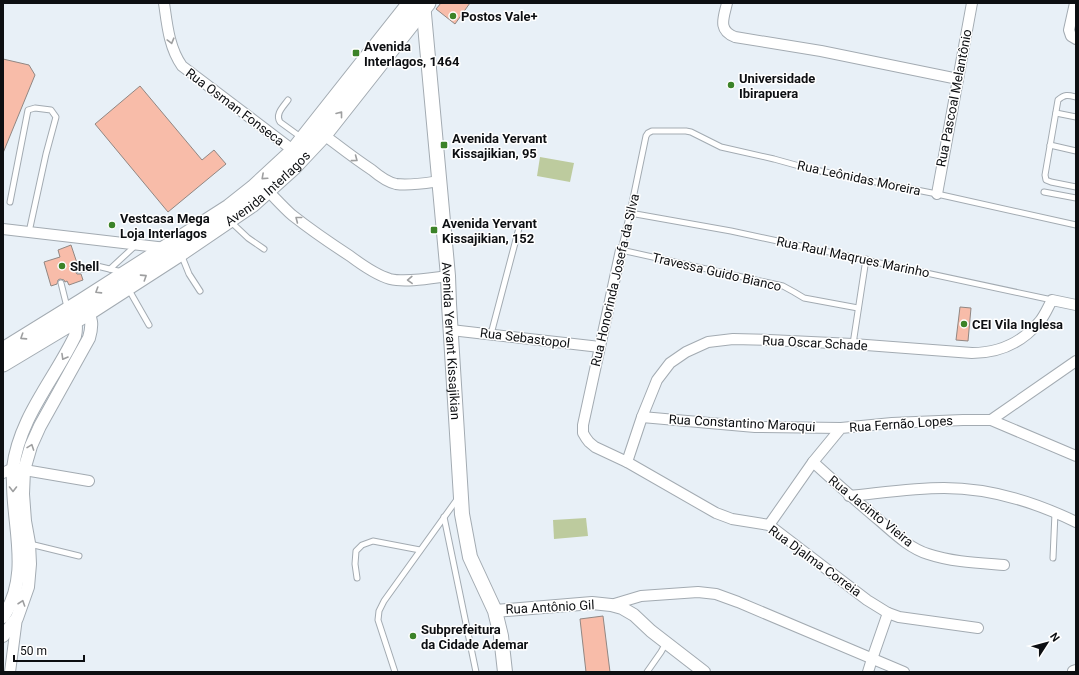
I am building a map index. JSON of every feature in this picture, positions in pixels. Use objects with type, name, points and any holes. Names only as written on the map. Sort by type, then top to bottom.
[{"type":"main road","name":"Avenida Interlagos","points":[[127,280],[166,248],[229,207],[324,135],[421,4]]},
{"type":"main road","name":"Avenida Interlagos","points":[[3,364],[78,311],[127,280],[181,253],[253,204],[268,191],[298,154],[303,139],[421,4]]},
{"type":"main road","name":"Avenida Yervant Kissajikian","points":[[421,4],[440,181],[448,276],[462,514],[470,557],[495,610],[501,636],[505,672]]},
{"type":"main road","name":"Avenida Interlagos","points":[[3,350],[78,311]]},
{"type":"street","name":"Rua Osman Fonseca","points":[[164,3],[169,35],[178,60],[182,66],[298,154]]},
{"type":"street","points":[[727,3],[723,27],[726,32],[735,37],[821,51],[958,79]]},
{"type":"street","name":"Rua Pascoal Melantônio","points":[[936,194],[972,3]]},
{"type":"street","points":[[1075,3],[1069,30],[1071,36],[1076,39]]},
{"type":"street","points":[[324,135],[364,165],[391,182],[397,184],[424,184],[440,181]]},
{"type":"street","points":[[268,191],[292,214],[323,238],[364,266],[390,279],[416,280],[448,276]]},
{"type":"street","points":[[3,229],[166,248],[181,253]]},
{"type":"street","name":"Rua Honorinda Josefa da Silva","points":[[583,425],[621,250]]},
{"type":"street","name":"Rua Raul Maqrues Marinho","points":[[1052,300],[1076,305]]},
{"type":"street","name":"Rua Oscar Schade","points":[[627,462],[642,417],[657,380],[670,363],[686,352],[708,342],[740,339],[853,344],[986,353],[1001,350],[1016,342],[1031,331],[1041,320],[1052,300]]},
{"type":"street","points":[[3,617],[14,594],[19,568],[20,554],[13,498],[13,470],[19,442],[25,424],[72,342],[76,330],[78,311]]},
{"type":"street","name":"Rua Sebastopol","points":[[450,330],[600,347]]},
{"type":"street","points":[[991,420],[1076,361]]},
{"type":"street","name":"Rua Constantino Maroqui","points":[[642,417],[756,427],[841,428]]},
{"type":"street","name":"Rua Fernão Lopes","points":[[769,525],[813,462],[841,428],[892,423],[991,420],[1075,453]]},
{"type":"street","name":"Rua Djalma Correia","points":[[583,425],[583,433],[589,442],[595,447],[627,462],[716,513],[732,519],[769,525],[867,600],[888,613],[899,617],[978,628]]},
{"type":"street","name":"Rua Jacinto Vieira","points":[[813,462],[849,496],[899,538],[926,554],[946,559],[1004,565]]},
{"type":"street","points":[[13,470],[89,481]]},
{"type":"street","points":[[10,672],[17,618],[28,586],[30,564],[23,494],[13,470]]},
{"type":"street","points":[[849,496],[944,488],[978,491],[1011,496],[1055,512],[1076,522]]},
{"type":"street","points":[[611,605],[641,596],[698,592],[716,594],[904,672]]},
{"type":"street","name":"Rua Antônio Gil","points":[[495,610],[592,603],[622,608],[634,615],[666,643],[704,672]]},
{"type":"street","points":[[868,672],[888,613]]},
{"type":"street","points":[[3,636],[17,618]]},
{"type":"lane","points":[[1076,97],[1067,95],[1062,96],[1058,100],[1045,175],[1046,180],[1051,182],[1076,187]]},
{"type":"lane","points":[[288,100],[278,115],[278,118],[280,122],[303,139]]},
{"type":"lane","points":[[10,202],[28,110],[35,108],[51,110],[56,117],[46,154],[29,232]]},
{"type":"lane","points":[[1056,112],[1076,117]]},
{"type":"lane","name":"Rua Leônidas Moreira","points":[[646,136],[652,131],[691,132],[720,147],[810,169],[936,194],[1076,225]]},
{"type":"lane","name":"Rua Honorinda Josefa da Silva","points":[[621,250],[646,136]]},
{"type":"lane","points":[[1050,145],[1076,151]]},
{"type":"lane","points":[[1044,192],[1076,198]]},
{"type":"lane","name":"Rua Raul Maqrues Marinho","points":[[630,213],[731,231],[1052,300]]},
{"type":"lane","points":[[229,220],[248,238],[264,249]]},
{"type":"lane","points":[[491,334],[519,228]]},
{"type":"lane","points":[[110,269],[136,244]]},
{"type":"lane","name":"Travessa Guido Bianco","points":[[621,250],[783,286],[804,298],[858,308]]},
{"type":"lane","points":[[181,253],[189,274],[200,291]]},
{"type":"lane","points":[[853,344],[866,259]]},
{"type":"lane","points":[[79,270],[97,266],[110,269],[127,280],[149,325]]},
{"type":"lane","points":[[61,283],[78,311]]},
{"type":"lane","points":[[395,672],[378,620],[379,611],[384,601],[461,494]]},
{"type":"lane","points":[[1053,558],[1055,512]]},
{"type":"lane","points":[[444,517],[476,672]]},
{"type":"lane","points":[[357,578],[355,564],[356,551],[362,545],[373,541],[420,550]]},
{"type":"lane","points":[[29,543],[79,556]]},
{"type":"lane","points":[[647,672],[666,643]]},
{"type":"green space","points":[[540,157],[574,163],[570,182],[537,176]]},
{"type":"green space","points":[[586,518],[588,536],[554,539],[553,520]]},
{"type":"building","name":"Postos Vale+","points":[[441,3],[470,3],[455,24],[436,9]]},
{"type":"building","points":[[3,59],[29,65],[35,75],[3,153]]},
{"type":"building","points":[[140,86],[202,160],[214,150],[226,164],[168,212],[95,124]]},
{"type":"building","name":"Shell","points":[[71,245],[78,266],[75,268],[75,271],[77,274],[81,274],[83,280],[69,285],[67,281],[65,282],[64,280],[60,279],[58,280],[57,284],[51,286],[44,262],[60,257],[58,250]]},
{"type":"building","name":"CEI Vila Inglesa","points":[[960,307],[971,308],[968,341],[956,340]]},
{"type":"building","points":[[603,616],[610,672],[586,672],[580,619]]},
{"type":"place","name":"Postos Vale+","points":[[453,16]]},
{"type":"place","name":"Avenida Interlagos, 1464","points":[[356,53]]},
{"type":"place","name":"Universidade Ibirapuera","points":[[731,85]]},
{"type":"place","name":"Avenida Yervant Kissajikian, 95","points":[[444,145]]},
{"type":"place","name":"Vestcasa Mega Loja Interlagos","points":[[112,225]]},
{"type":"place","name":"Avenida Yervant Kissajikian, 152","points":[[434,230]]},
{"type":"place","name":"Shell","points":[[62,266]]},
{"type":"place","name":"CEI Vila Inglesa","points":[[964,324]]},
{"type":"place","name":"Subprefeitura da Cidade Ademar","points":[[413,636]]}]
